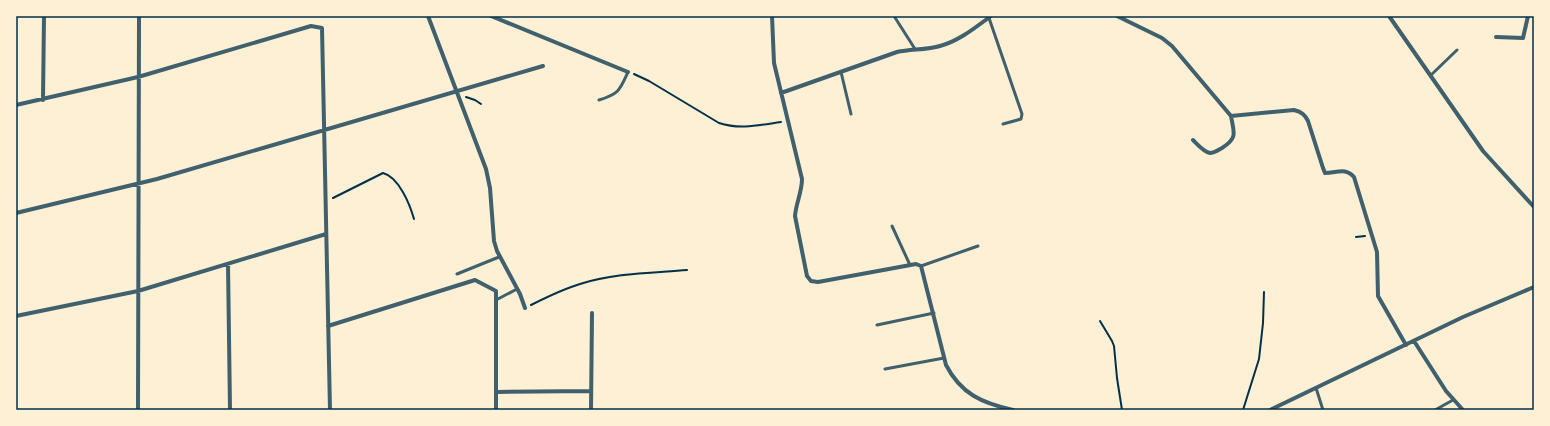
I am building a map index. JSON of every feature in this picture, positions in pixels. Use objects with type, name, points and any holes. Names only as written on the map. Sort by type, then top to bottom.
[{"type":"street","points":[[43,100],[44,16]]},
{"type":"street","points":[[138,410],[139,16]]},
{"type":"street","points":[[428,16],[486,169],[490,188],[494,241],[499,257],[517,289],[525,308]]},
{"type":"street","points":[[491,16],[628,72]]},
{"type":"street","points":[[772,16],[774,63],[802,179],[802,188],[796,207],[795,216],[807,276],[811,281],[818,282],[916,264],[921,266],[934,313],[944,358],[953,378],[963,390],[974,397],[1000,407],[1013,410]]},
{"type":"street","points":[[1117,16],[1162,38],[1172,46],[1231,116],[1234,134],[1231,142],[1215,152],[1209,153],[1193,140]]},
{"type":"street","points":[[1389,16],[1484,150],[1534,207]]},
{"type":"street","points":[[1496,37],[1523,38],[1528,16]]},
{"type":"street","points":[[781,92],[897,52],[939,47],[952,42],[990,17]]},
{"type":"street","points":[[16,105],[138,77],[311,26],[322,28],[330,410]]},
{"type":"street","points":[[16,213],[138,184],[323,130],[458,93],[543,66]]},
{"type":"street","points":[[1231,116],[1294,110],[1300,112],[1308,121],[1322,168],[1325,173],[1345,170],[1354,176],[1377,252],[1378,296],[1406,345]]},
{"type":"street","points":[[16,316],[138,290],[326,234]]},
{"type":"street","points":[[228,264],[230,410]]},
{"type":"street","points":[[328,326],[475,280],[496,291],[496,410]]},
{"type":"street","points":[[1270,410],[1463,317],[1534,286]]},
{"type":"street","points":[[591,410],[592,313]]},
{"type":"street","points":[[1414,341],[1446,391],[1463,410]]},
{"type":"street","points":[[496,392],[591,391]]},
{"type":"lane","points":[[894,16],[915,49]]},
{"type":"lane","points":[[990,17],[1022,114],[1021,119],[1003,124]]},
{"type":"lane","points":[[1430,75],[1457,50]]},
{"type":"lane","points":[[599,100],[612,96],[619,90],[628,72]]},
{"type":"lane","points":[[841,72],[851,114]]},
{"type":"lane","points":[[892,226],[910,265]]},
{"type":"lane","points":[[921,266],[978,246]]},
{"type":"lane","points":[[457,274],[499,257]]},
{"type":"lane","points":[[496,300],[517,289]]},
{"type":"lane","points":[[877,325],[934,313]]},
{"type":"lane","points":[[885,369],[944,358]]},
{"type":"lane","points":[[1316,388],[1323,410]]},
{"type":"lane","points":[[1435,410],[1453,400]]},
{"type":"path","points":[[628,72],[649,81],[719,123],[730,127],[741,128],[788,121]]},
{"type":"path","points":[[458,93],[482,104]]},
{"type":"path","points":[[325,202],[360,186],[383,173],[389,175],[396,182],[410,204],[414,219]]},
{"type":"path","points":[[525,308],[560,290],[581,283],[616,275],[687,270]]},
{"type":"path","points":[[1243,410],[1259,359],[1263,323],[1264,292]]},
{"type":"path","points":[[1100,321],[1114,346],[1122,410]]}]
